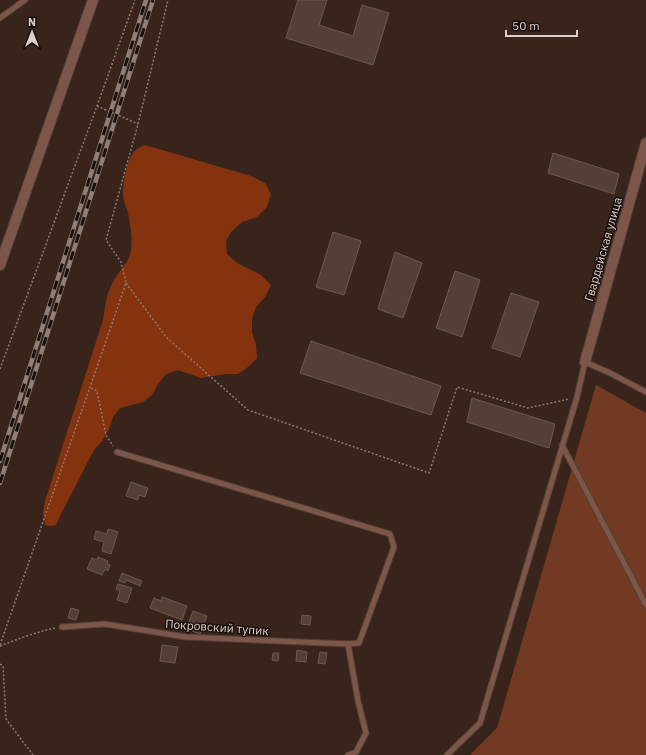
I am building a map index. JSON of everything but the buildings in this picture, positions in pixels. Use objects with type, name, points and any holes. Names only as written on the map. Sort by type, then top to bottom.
[{"type":"street","points":[[0,265],[93,0]]},
{"type":"street","name":"Гвардейская улица","points":[[585,362],[646,143]]},
{"type":"lane","points":[[0,18],[25,0]]},
{"type":"lane","points":[[450,754],[480,723],[577,397],[585,362],[646,392]]},
{"type":"lane","points":[[562,445],[646,605]]},
{"type":"lane","points":[[117,452],[390,534],[394,547],[359,643],[348,644],[358,701],[366,733],[356,752],[348,755]]},
{"type":"lane","name":"Покровский тупик","points":[[62,627],[105,624],[186,637],[348,644]]},
{"type":"path","points":[[0,369],[135,0]]},
{"type":"path","points":[[168,0],[138,124],[106,240],[121,262],[126,283],[166,336],[248,410],[429,473],[457,388],[528,408],[577,397]]},
{"type":"path","points":[[97,106],[138,124]]},
{"type":"path","points":[[0,646],[126,283]]},
{"type":"path","points":[[90,387],[97,391],[106,435],[117,452]]},
{"type":"path","points":[[0,646],[36,632],[62,627]]},
{"type":"path","points":[[0,664],[3,666],[6,719],[34,755]]},
{"type":"shaded area","points":[[145,145],[251,176],[265,183],[271,194],[267,207],[257,217],[242,222],[232,231],[226,241],[227,254],[237,263],[261,275],[271,285],[265,297],[256,307],[252,319],[252,332],[256,345],[257,358],[238,374],[225,374],[201,378],[178,370],[166,374],[152,395],[143,402],[120,408],[113,417],[109,429],[102,441],[94,450],[56,525],[45,525],[43,513],[45,501],[103,320],[108,293],[114,280],[130,255],[132,245],[128,213],[123,196],[124,183],[130,157],[135,151]]},
{"type":"shaded area","points":[[596,385],[646,413],[646,755],[470,755],[497,728]]},
{"type":"railway","points":[[0,461],[146,0]]},
{"type":"railway","points":[[0,483],[153,0]]}]
